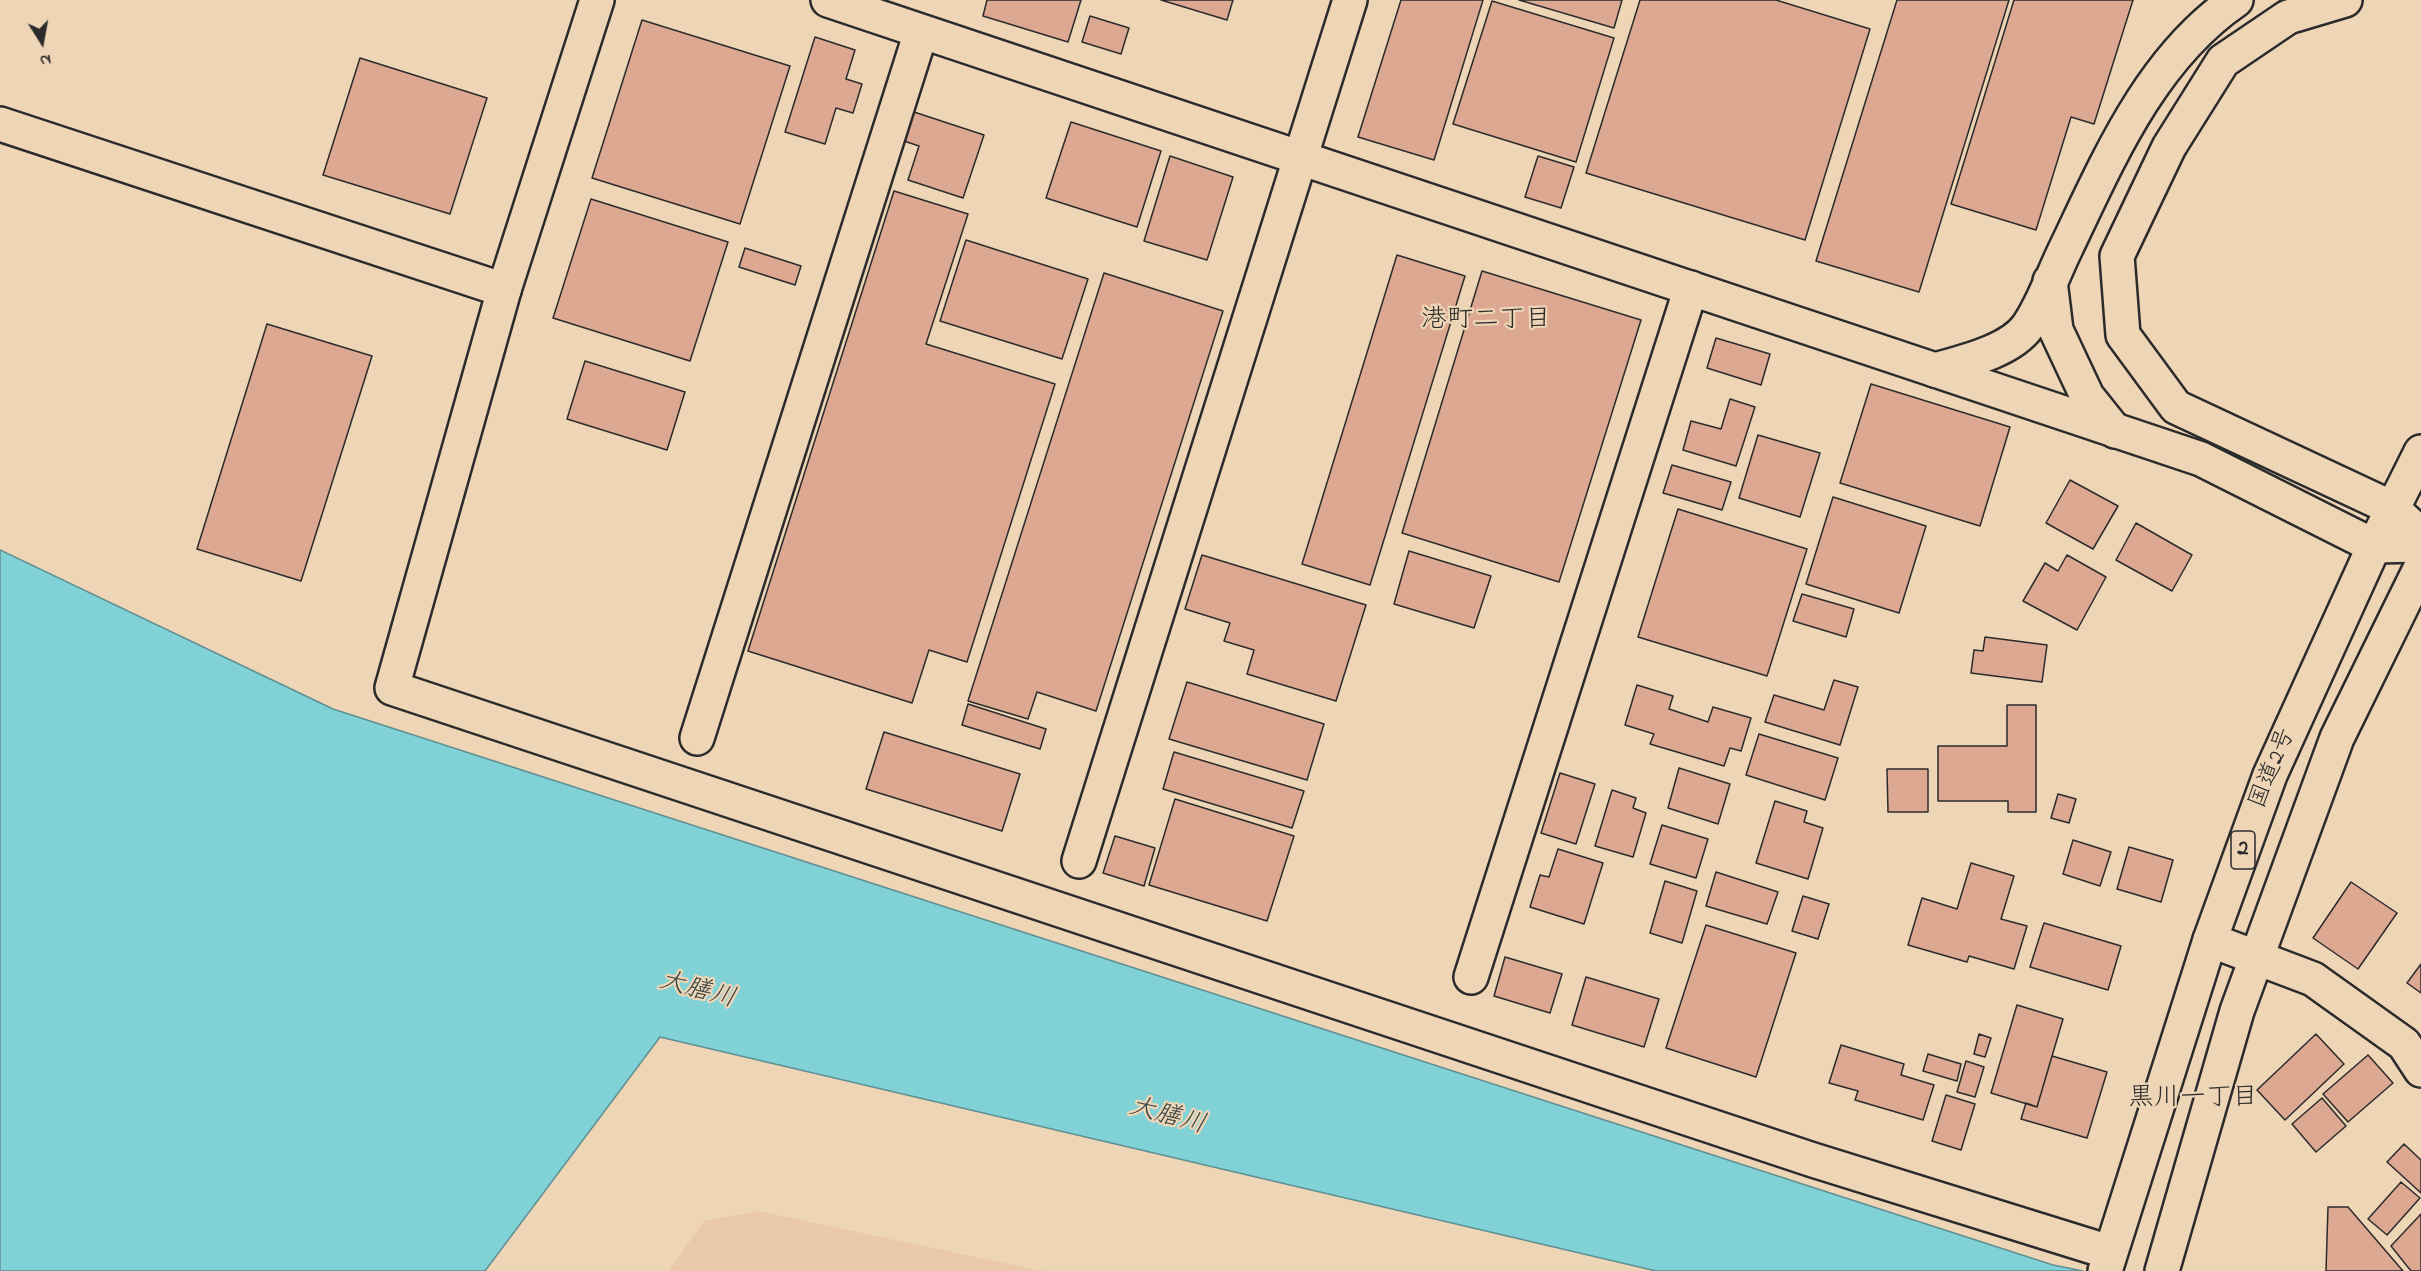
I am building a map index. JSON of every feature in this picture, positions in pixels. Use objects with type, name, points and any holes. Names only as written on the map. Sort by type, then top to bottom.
[{"type":"main road","points":[[597,0],[504,290],[392,688],[1813,1160],[2107,1262]]},
{"type":"main road","points":[[828,0],[2201,459],[2374,546],[2421,545]]},
{"type":"main road","points":[[1079,861],[1350,0]]},
{"type":"main road","points":[[1935,370],[1992,353],[2028,327],[2110,155],[2165,66],[2214,15],[2236,0]]},
{"type":"main road","points":[[2345,0],[2288,17],[2223,61],[2169,147],[2117,256],[2123,334],[2176,407],[2392,508],[2421,535]]},
{"type":"main road","points":[[697,738],[921,32]]},
{"type":"main road","points":[[0,124],[504,290]]},
{"type":"main road","points":[[2050,281],[2056,330],[2086,396],[2115,431]]},
{"type":"main road","points":[[1471,977],[1691,288]]},
{"type":"main road","name":"国道2号","points":[[2107,1262],[2210,940],[2270,775],[2374,546],[2421,452]]},
{"type":"main road","name":"国道2号","points":[[2162,1271],[2237,1011],[2337,738],[2421,567]]},
{"type":"main road","points":[[2210,940],[2313,979],[2404,1044],[2421,1070]]},
{"type":"shaded area","points":[[758,1211],[1042,1271],[669,1271],[704,1221]]},
{"type":"water","name":"大膳川","points":[[0,550],[333,709],[2053,1265],[2083,1271],[1656,1271],[660,1037],[485,1271],[0,1271]]},
{"type":"building","points":[[987,0],[1081,0],[1068,42],[983,16]]},
{"type":"building","points":[[1161,0],[1233,0],[1227,20]]},
{"type":"building","points":[[1401,0],[1483,0],[1434,160],[1358,137]]},
{"type":"building","points":[[1519,0],[1622,0],[1614,28]]},
{"type":"building","points":[[1640,0],[1776,0],[1870,29],[1805,240],[1586,173]]},
{"type":"building","points":[[1897,0],[2009,0],[1919,292],[1816,261]]},
{"type":"building","points":[[2014,0],[2133,0],[2094,124],[2071,117],[2036,230],[1951,204]]},
{"type":"building","points":[[1492,1],[1614,38],[1576,162],[1453,124]]},
{"type":"building","points":[[1090,16],[1129,28],[1121,54],[1082,42]]},
{"type":"building","points":[[642,20],[790,66],[740,224],[592,178]]},
{"type":"building","points":[[815,37],[855,50],[846,79],[862,84],[853,113],[836,108],[825,144],[785,132]]},
{"type":"building","points":[[360,58],[487,98],[450,214],[323,175]]},
{"type":"building","points":[[914,112],[984,135],[963,198],[908,180],[919,146],[904,141]]},
{"type":"building","points":[[1071,122],[1161,151],[1137,227],[1046,198]]},
{"type":"building","points":[[1170,156],[1233,177],[1207,260],[1144,241]]},
{"type":"building","points":[[1538,156],[1574,167],[1561,208],[1525,197]]},
{"type":"building","points":[[894,191],[968,214],[926,344],[1055,384],[967,662],[929,650],[912,703],[748,651]]},
{"type":"building","points":[[591,199],[728,242],[690,361],[553,318]]},
{"type":"building","points":[[966,240],[1088,279],[1062,359],[940,321]]},
{"type":"building","points":[[745,248],[801,266],[795,285],[739,267]]},
{"type":"building","points":[[1397,255],[1465,276],[1370,585],[1302,564]]},
{"type":"building","points":[[1482,271],[1641,320],[1559,582],[1402,533]]},
{"type":"building","points":[[1104,273],[1223,311],[1096,711],[1037,692],[1028,719],[968,701]]},
{"type":"building","points":[[267,324],[372,356],[301,581],[197,549]]},
{"type":"building","points":[[1716,338],[1770,354],[1761,385],[1707,368]]},
{"type":"building","points":[[585,361],[685,392],[667,450],[567,419]]},
{"type":"building","points":[[1871,384],[2010,427],[1980,526],[1840,483]]},
{"type":"building","points":[[1730,399],[1755,407],[1736,466],[1683,450],[1691,421],[1721,429]]},
{"type":"building","points":[[1758,435],[1820,453],[1800,517],[1739,498]]},
{"type":"building","points":[[1672,465],[1731,482],[1722,510],[1663,493]]},
{"type":"building","points":[[2070,480],[2118,506],[2093,549],[2046,523]]},
{"type":"building","points":[[1833,497],[1926,526],[1899,613],[1806,584]]},
{"type":"building","points":[[1678,509],[1807,549],[1767,676],[1638,637]]},
{"type":"building","points":[[2136,523],[2192,555],[2172,591],[2116,560]]},
{"type":"building","points":[[1409,551],[1491,576],[1474,628],[1394,604]]},
{"type":"building","points":[[1202,555],[1366,605],[1336,701],[1247,674],[1254,650],[1224,641],[1230,623],[1185,609]]},
{"type":"building","points":[[2067,555],[2106,577],[2077,630],[2023,601],[2045,563],[2058,571]]},
{"type":"building","points":[[1802,594],[1854,609],[1846,637],[1793,621]]},
{"type":"building","points":[[1985,637],[2047,645],[2042,682],[1971,673],[1974,650],[1983,651]]},
{"type":"building","points":[[1834,680],[1858,687],[1840,745],[1765,722],[1774,695],[1824,710]]},
{"type":"building","points":[[1187,682],[1324,724],[1307,780],[1169,739]]},
{"type":"building","points":[[1637,685],[1673,696],[1669,709],[1708,722],[1713,707],[1751,718],[1741,751],[1730,748],[1724,766],[1650,744],[1654,734],[1625,725]]},
{"type":"building","points":[[968,704],[1046,729],[1040,749],[962,725]]},
{"type":"building","points":[[2007,705],[2036,705],[2036,812],[2008,812],[2008,801],[1938,801],[1938,746],[2007,746]]},
{"type":"building","points":[[884,732],[1020,774],[1002,831],[866,789]]},
{"type":"building","points":[[1759,734],[1838,758],[1825,800],[1746,775]]},
{"type":"building","points":[[1174,752],[1304,791],[1292,828],[1163,789]]},
{"type":"building","points":[[1679,768],[1730,784],[1718,824],[1668,808]]},
{"type":"building","points":[[1887,769],[1928,769],[1928,812],[1888,812]]},
{"type":"building","points":[[1560,773],[1595,784],[1576,844],[1541,833]]},
{"type":"building","points":[[1612,790],[1636,798],[1633,808],[1646,813],[1633,857],[1595,846]]},
{"type":"building","points":[[2058,794],[2076,799],[2069,823],[2051,818]]},
{"type":"building","points":[[1175,799],[1294,836],[1267,921],[1149,885]]},
{"type":"building","points":[[1775,801],[1807,811],[1804,822],[1823,828],[1808,879],[1756,863]]},
{"type":"building","points":[[1662,825],[1708,839],[1696,878],[1650,864]]},
{"type":"building","points":[[1115,836],[1155,848],[1144,886],[1103,873]]},
{"type":"building","points":[[2073,840],[2111,852],[2100,886],[2063,874]]},
{"type":"building","points":[[2129,847],[2173,860],[2161,902],[2117,889]]},
{"type":"building","points":[[1558,849],[1603,863],[1584,924],[1530,907],[1540,875],[1549,877]]},
{"type":"building","points":[[1971,863],[2014,876],[2001,919],[2027,926],[2014,969],[1969,956],[1967,962],[1908,945],[1922,898],[1957,909]]},
{"type":"building","points":[[1716,872],[1778,892],[1767,924],[1706,906]]},
{"type":"building","points":[[1665,881],[1697,891],[1682,943],[1650,933]]},
{"type":"building","points":[[2351,882],[2397,913],[2358,969],[2313,938]]},
{"type":"building","points":[[1803,896],[1829,904],[1818,939],[1792,931]]},
{"type":"building","points":[[2044,923],[2121,946],[2108,990],[2030,967]]},
{"type":"building","points":[[1706,925],[1796,953],[1756,1077],[1666,1048]]},
{"type":"building","points":[[1505,957],[1562,974],[1550,1013],[1494,996]]},
{"type":"building","points":[[2421,964],[2421,993],[2407,983]]},
{"type":"building","points":[[1586,977],[1659,999],[1644,1047],[1572,1025]]},
{"type":"building","points":[[2017,1005],[2063,1019],[2037,1107],[1991,1093]]},
{"type":"building","points":[[1979,1034],[1991,1038],[1985,1057],[1974,1054]]},
{"type":"building","points":[[2316,1034],[2344,1064],[2285,1120],[2257,1090]]},
{"type":"building","points":[[1841,1045],[1904,1064],[1901,1075],[1934,1085],[1923,1120],[1855,1100],[1858,1091],[1829,1083]]},
{"type":"building","points":[[1928,1054],[1961,1064],[1957,1081],[1923,1071]]},
{"type":"building","points":[[2368,1055],[2393,1083],[2348,1122],[2323,1094]]},
{"type":"building","points":[[2052,1056],[2107,1072],[2087,1138],[2021,1119],[2026,1103],[2037,1107]]},
{"type":"building","points":[[1966,1061],[1984,1067],[1975,1097],[1957,1092]]},
{"type":"building","points":[[1946,1095],[1975,1104],[1961,1150],[1932,1141]]},
{"type":"building","points":[[2322,1098],[2346,1126],[2316,1152],[2292,1124]]},
{"type":"building","points":[[2404,1144],[2421,1160],[2421,1193],[2387,1162]]},
{"type":"building","points":[[2401,1182],[2420,1198],[2387,1235],[2368,1219]]},
{"type":"building","points":[[2328,1207],[2348,1207],[2403,1271],[2326,1271]]},
{"type":"building","points":[[2421,1214],[2421,1271],[2411,1271],[2391,1246]]},
{"type":"district","name":"港町二丁目","points":[[1486,322]]},
{"type":"district","name":"黒川一丁目","points":[[2193,1100]]}]
